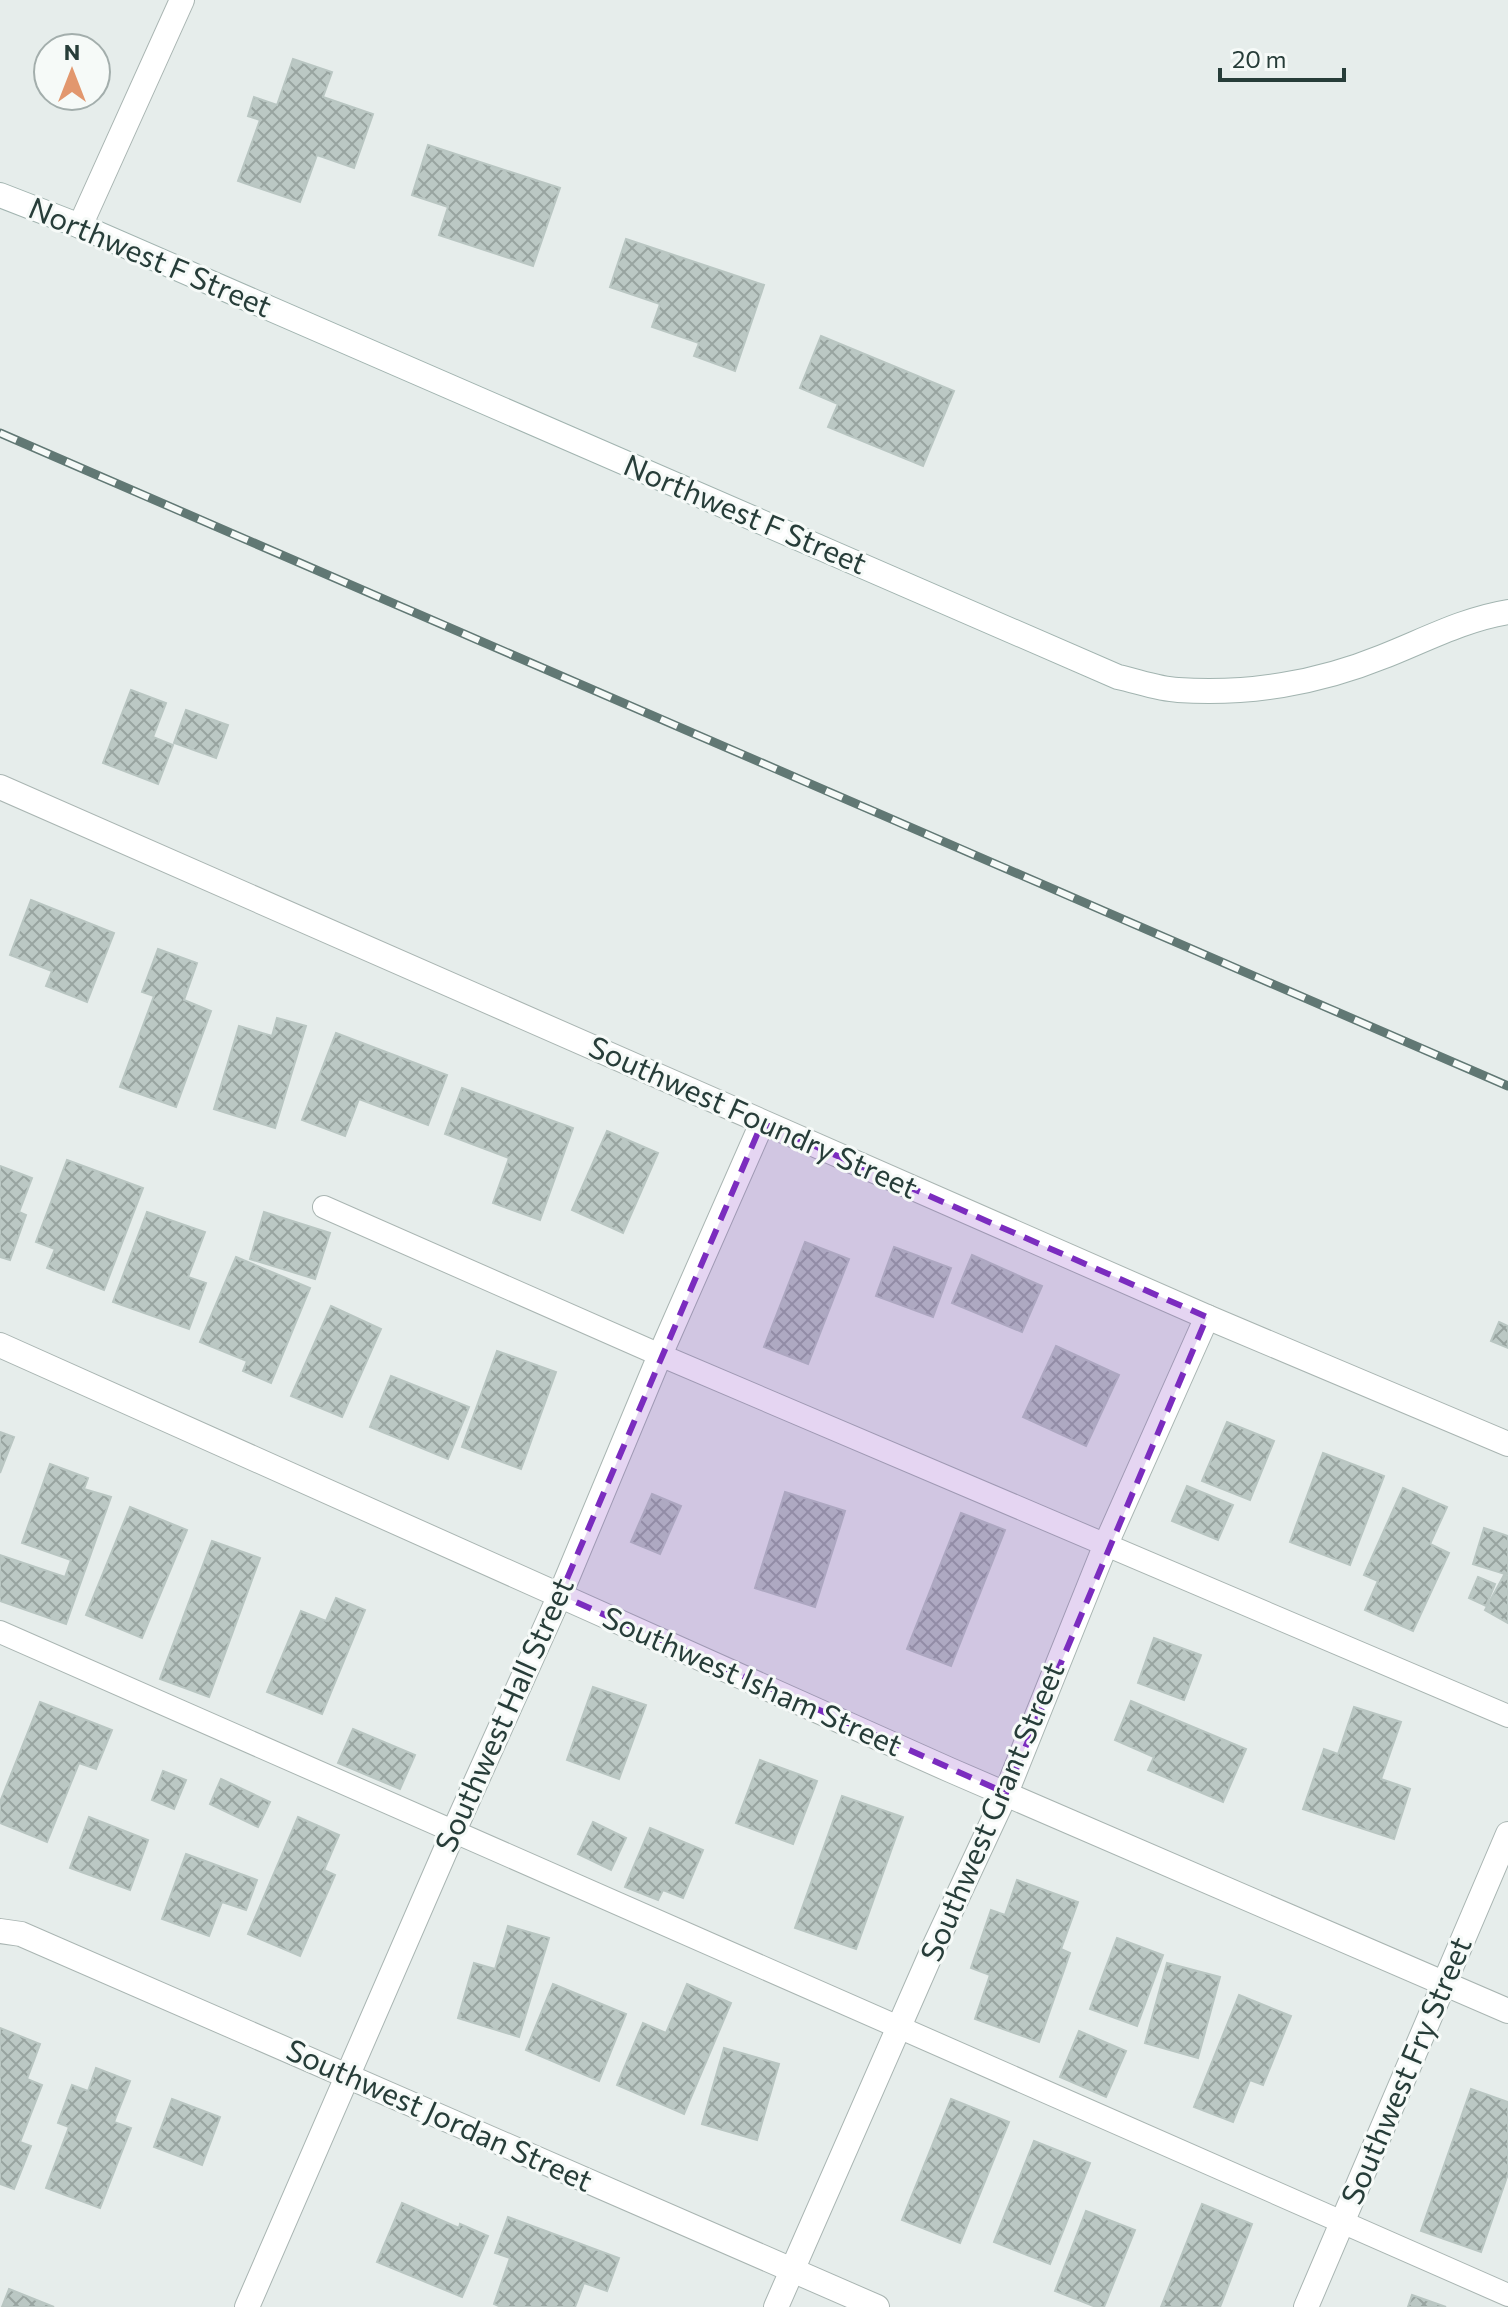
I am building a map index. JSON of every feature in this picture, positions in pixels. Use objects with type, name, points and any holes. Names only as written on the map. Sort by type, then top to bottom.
[{"type":"street","points":[[80,226],[182,0]]},
{"type":"street","name":"Northwest F Street","points":[[0,195],[80,226],[1118,677],[1176,690],[1278,686],[1329,676],[1485,615],[1508,612]]},
{"type":"street","name":"Southwest Foundry Street","points":[[0,787],[1207,1317],[1508,1444]]},
{"type":"street","name":"Southwest Hall Street","points":[[247,2307],[560,1595],[660,1355],[762,1123]]},
{"type":"street","name":"Southwest Grant Street","points":[[776,2307],[934,1947],[1006,1793],[1106,1544],[1207,1317]]},
{"type":"street","name":"Southwest Isham Street","points":[[0,1345],[950,1770],[1508,2011]]},
{"type":"street","name":"Southwest Fry Street","points":[[1306,2307],[1508,1834]]},
{"type":"street","name":"Southwest Jordan Street","points":[[0,1931],[21,1934],[877,2307]]},
{"type":"lane","points":[[324,1207],[660,1355],[1508,1716]]},
{"type":"lane","points":[[0,1632],[1508,2295]]},
{"type":"highlighted area","points":[[762,1123],[1207,1317],[1006,1793],[560,1595]]},
{"type":"building","points":[[293,59],[332,72],[323,97],[373,114],[354,168],[317,155],[300,202],[238,181],[260,120],[248,116],[254,97],[277,105]]},
{"type":"building","points":[[428,145],[560,188],[533,266],[439,235],[448,207],[412,195]]},
{"type":"building","points":[[626,239],[764,285],[735,371],[694,356],[699,343],[652,327],[660,304],[610,287]]},
{"type":"building","points":[[821,336],[954,391],[923,466],[828,427],[838,404],[800,388]]},
{"type":"building","points":[[131,690],[166,703],[153,737],[173,745],[158,784],[103,763]]},
{"type":"building","points":[[186,710],[228,725],[216,758],[174,743]]},
{"type":"building","points":[[31,900],[114,933],[87,1002],[46,986],[52,971],[10,955]]},
{"type":"building","points":[[158,949],[197,963],[184,1000],[211,1011],[176,1107],[120,1087],[154,996],[142,992]]},
{"type":"building","points":[[277,1018],[306,1026],[275,1128],[214,1109],[239,1026],[272,1036]]},
{"type":"building","points":[[336,1033],[447,1075],[428,1125],[359,1099],[345,1136],[302,1120]]},
{"type":"building","points":[[462,1088],[573,1128],[540,1220],[493,1203],[509,1158],[445,1134]]},
{"type":"building","points":[[607,1131],[658,1153],[623,1233],[572,1210]]},
{"type":"building","points":[[67,1160],[143,1188],[104,1290],[47,1268],[55,1249],[36,1242]]},
{"type":"building","points":[[0,1166],[32,1178],[19,1212],[26,1215],[10,1260],[0,1257]]},
{"type":"building","points":[[147,1212],[205,1232],[188,1277],[206,1283],[189,1329],[113,1302]]},
{"type":"building","points":[[264,1212],[330,1233],[315,1279],[250,1259]]},
{"type":"building","points":[[805,1242],[849,1259],[808,1364],[764,1347]]},
{"type":"building","points":[[894,1247],[951,1268],[933,1317],[876,1296]]},
{"type":"building","points":[[972,1255],[1042,1286],[1022,1332],[952,1303]]},
{"type":"building","points":[[236,1257],[310,1288],[271,1383],[243,1371],[247,1361],[200,1342]]},
{"type":"building","points":[[331,1306],[381,1329],[342,1417],[291,1396]]},
{"type":"building","points":[[1499,1322],[1508,1326],[1508,1348],[1491,1341]]},
{"type":"building","points":[[1056,1346],[1119,1375],[1086,1446],[1023,1417]]},
{"type":"building","points":[[497,1351],[556,1372],[521,1469],[462,1447]]},
{"type":"building","points":[[391,1376],[469,1407],[448,1459],[370,1427]]},
{"type":"building","points":[[1227,1422],[1274,1441],[1250,1500],[1202,1481]]},
{"type":"building","points":[[0,1432],[14,1437],[0,1473]]},
{"type":"building","points":[[1323,1453],[1384,1476],[1350,1565],[1290,1542]]},
{"type":"building","points":[[50,1464],[88,1478],[84,1489],[111,1497],[66,1624],[0,1601],[0,1555],[65,1577],[71,1560],[22,1543]]},
{"type":"building","points":[[1187,1486],[1233,1505],[1218,1540],[1172,1521]]},
{"type":"building","points":[[1403,1488],[1447,1507],[1430,1544],[1449,1553],[1413,1631],[1365,1610],[1378,1581],[1364,1575]]},
{"type":"building","points":[[785,1492],[845,1511],[815,1607],[755,1588]]},
{"type":"building","points":[[652,1494],[681,1506],[660,1554],[631,1542]]},
{"type":"building","points":[[130,1507],[187,1530],[142,1638],[86,1615]]},
{"type":"building","points":[[961,1513],[1005,1530],[951,1666],[907,1649]]},
{"type":"building","points":[[1484,1528],[1508,1536],[1508,1575],[1473,1564]]},
{"type":"building","points":[[212,1541],[260,1558],[209,1697],[160,1679]]},
{"type":"building","points":[[1504,1575],[1508,1577],[1508,1623],[1485,1610]]},
{"type":"building","points":[[1478,1577],[1495,1584],[1486,1606],[1469,1598]]},
{"type":"building","points":[[336,1598],[365,1610],[322,1714],[267,1692],[301,1611],[326,1621]]},
{"type":"building","points":[[1154,1638],[1201,1655],[1184,1700],[1138,1683]]},
{"type":"building","points":[[593,1687],[646,1705],[619,1779],[567,1760]]},
{"type":"building","points":[[1131,1701],[1246,1749],[1223,1802],[1148,1770],[1154,1757],[1115,1740]]},
{"type":"building","points":[[40,1702],[112,1730],[96,1769],[79,1763],[47,1842],[0,1823],[0,1802]]},
{"type":"building","points":[[1354,1707],[1401,1722],[1381,1779],[1410,1789],[1394,1839],[1303,1809],[1324,1749],[1338,1754]]},
{"type":"building","points":[[353,1729],[415,1755],[400,1789],[338,1763]]},
{"type":"building","points":[[760,1760],[817,1781],[793,1844],[736,1823]]},
{"type":"building","points":[[163,1771],[186,1780],[174,1809],[152,1800]]},
{"type":"building","points":[[221,1779],[270,1802],[258,1827],[210,1804]]},
{"type":"building","points":[[842,1796],[903,1817],[856,1949],[795,1928]]},
{"type":"building","points":[[89,1817],[148,1840],[130,1890],[70,1868]]},
{"type":"building","points":[[298,1817],[339,1835],[324,1870],[335,1875],[300,1956],[248,1934]]},
{"type":"building","points":[[593,1822],[626,1838],[611,1870],[578,1854]]},
{"type":"building","points":[[650,1828],[703,1850],[683,1898],[663,1890],[658,1900],[625,1887]]},
{"type":"building","points":[[186,1854],[257,1880],[246,1910],[222,1902],[209,1936],[162,1919]]},
{"type":"building","points":[[1017,1880],[1078,1902],[1061,1949],[1070,1953],[1039,2042],[975,2019],[990,1975],[971,1968],[991,1910],[1005,1915]]},
{"type":"building","points":[[508,1926],[549,1938],[519,2037],[458,2018],[474,1963],[495,1969]]},
{"type":"building","points":[[1117,1938],[1163,1955],[1137,2026],[1090,2009]]},
{"type":"building","points":[[1167,1963],[1220,1977],[1198,2058],[1145,2043]]},
{"type":"building","points":[[553,1984],[626,2014],[599,2081],[526,2050]]},
{"type":"building","points":[[687,1984],[731,2003],[684,2114],[617,2085],[643,2023],[666,2033]]},
{"type":"building","points":[[1239,1995],[1291,2016],[1263,2085],[1250,2080],[1233,2122],[1194,2107]]},
{"type":"building","points":[[0,2028],[40,2044],[27,2079],[42,2085],[20,2142],[31,2146],[14,2189],[0,2184]]},
{"type":"building","points":[[1079,2031],[1126,2051],[1106,2097],[1060,2077]]},
{"type":"building","points":[[724,2048],[779,2064],[757,2140],[702,2124]]},
{"type":"building","points":[[96,2068],[130,2081],[114,2122],[131,2128],[100,2208],[46,2188],[69,2127],[58,2123],[72,2085],[88,2091]]},
{"type":"building","points":[[1471,2089],[1508,2102],[1508,2174],[1481,2252],[1421,2231]]},
{"type":"building","points":[[172,2099],[220,2117],[202,2165],[154,2147]]},
{"type":"building","points":[[951,2099],[1009,2122],[960,2243],[902,2220]]},
{"type":"building","points":[[1034,2141],[1090,2163],[1050,2264],[994,2242]]},
{"type":"building","points":[[402,2203],[459,2228],[460,2224],[488,2236],[462,2297],[377,2262]]},
{"type":"building","points":[[1202,2204],[1252,2224],[1220,2307],[1161,2307]]},
{"type":"building","points":[[1086,2211],[1135,2230],[1104,2307],[1096,2307],[1055,2291]]},
{"type":"building","points":[[508,2217],[619,2258],[607,2291],[584,2283],[575,2307],[501,2307],[494,2304],[510,2258],[495,2253]]},
{"type":"building","points":[[9,2289],[54,2307],[2,2307]]},
{"type":"building","points":[[1412,2295],[1446,2307],[1408,2307]]},
{"type":"railway","points":[[0,433],[1508,1086]]}]
